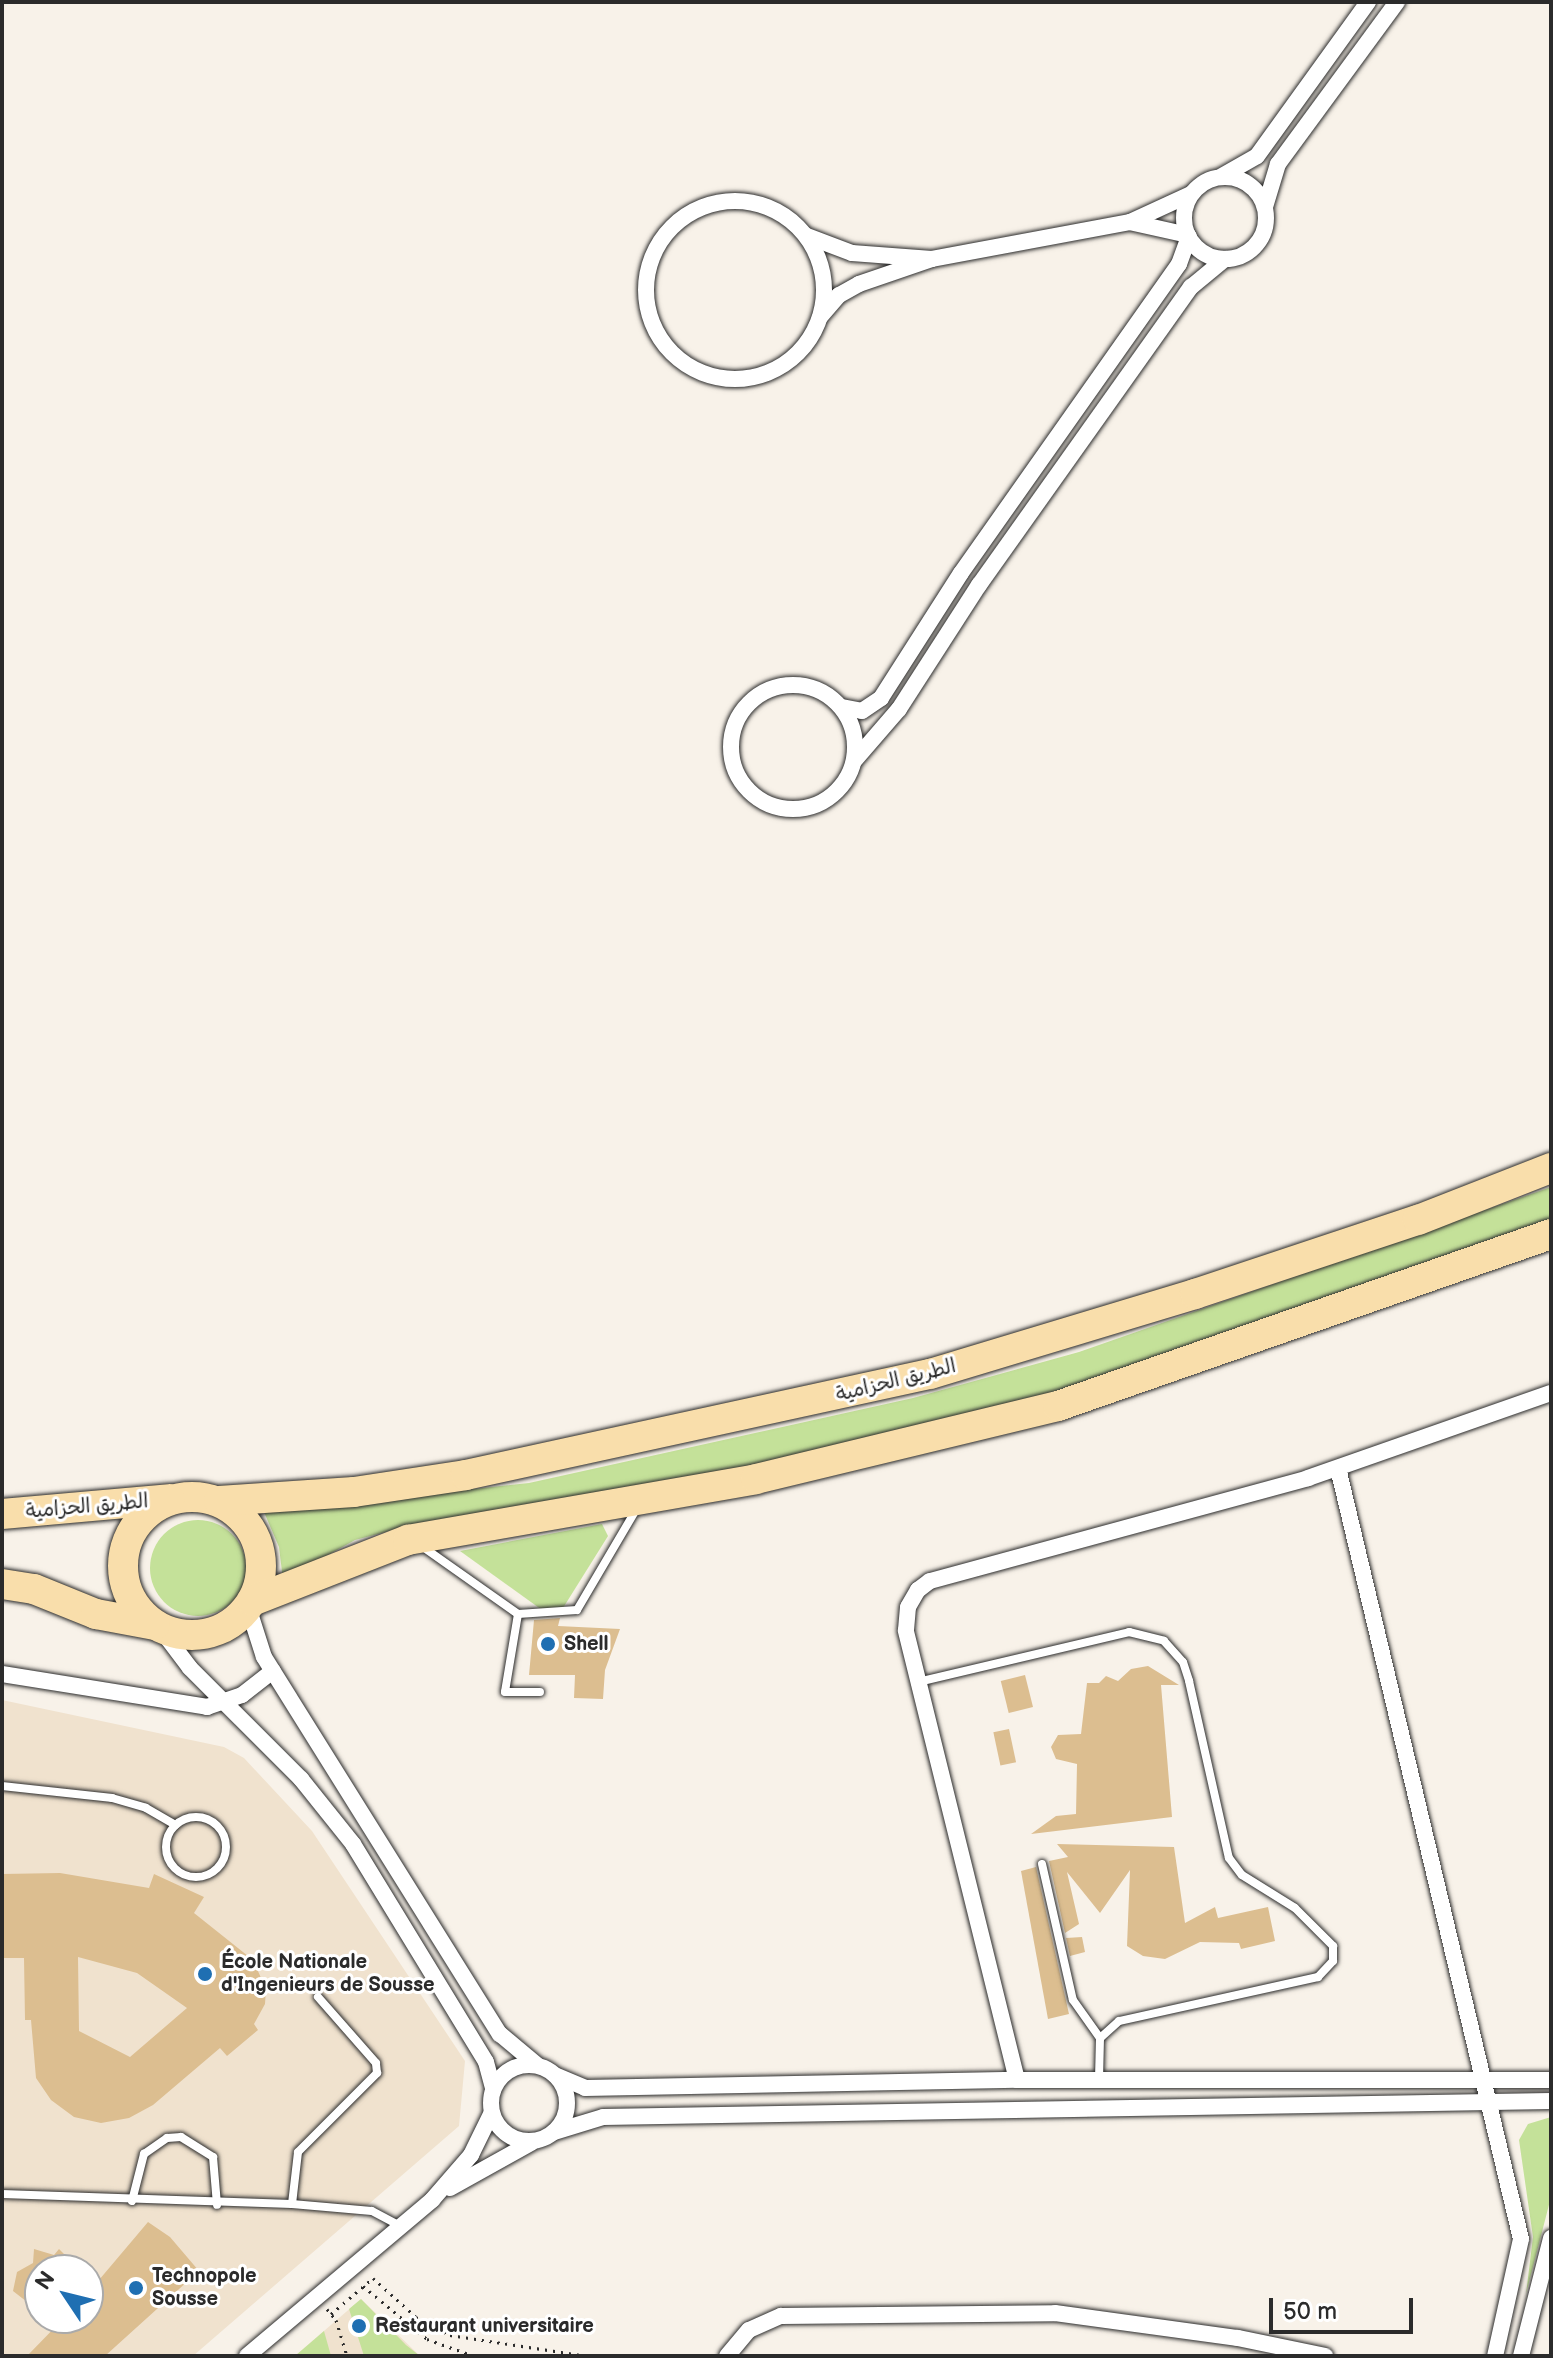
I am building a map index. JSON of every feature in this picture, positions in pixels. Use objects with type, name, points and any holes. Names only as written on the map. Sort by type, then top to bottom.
[{"type":"highway","name":"الطريق الحزامية","points":[[2,1514],[171,1499],[219,1501],[354,1492],[466,1475],[930,1374],[1195,1294],[1418,1220],[1551,1168]]},
{"type":"highway","points":[[2,1584],[34,1589],[96,1614],[157,1626],[178,1634],[217,1631],[250,1604],[408,1540],[640,1503],[925,1441],[1058,1406],[1551,1234]]},
{"type":"highway","name":"الطريق الحزامية","points":[[157,1626],[127,1591],[122,1569],[135,1526],[171,1499]]},
{"type":"highway","points":[[219,1501],[236,1511],[258,1544],[262,1563],[250,1604]]},
{"type":"street","points":[[932,259],[852,253],[806,235],[780,213],[757,203],[731,200],[698,208],[669,229],[650,260],[648,313],[676,358],[725,379],[760,375],[783,364],[803,347],[820,317],[839,295],[859,284],[932,259],[1130,222],[1193,193],[1257,156],[1368,2]]},
{"type":"street","points":[[1130,222],[1188,236],[1208,256],[1225,259],[1242,256],[1260,241],[1265,207],[1278,164],[1397,2]]},
{"type":"street","points":[[1220,177],[1253,187],[1265,207]]},
{"type":"street","points":[[1193,193],[1184,218],[1188,236],[1179,264],[961,573],[889,688],[862,711],[842,707],[807,686],[771,688],[739,717],[732,756],[739,777],[754,795],[787,809],[811,806],[830,797],[854,761],[899,709],[979,585],[1191,287],[1225,259]]},
{"type":"street","points":[[806,235],[824,283],[820,317]]},
{"type":"street","points":[[842,707],[855,738],[854,761]]},
{"type":"street","points":[[1017,2080],[906,1630],[908,1607],[930,1581],[1338,1468],[1551,1393]]},
{"type":"street","points":[[1338,1468],[1521,2239],[1495,2356]]},
{"type":"street","points":[[250,1604],[254,1634],[273,1671],[500,2034],[537,2065],[585,2088],[1017,2080],[1551,2080]]},
{"type":"street","points":[[157,1626],[224,1703],[330,1813],[486,2062],[493,2089],[491,2114],[471,2155],[432,2200],[247,2356]]},
{"type":"street","points":[[2,1674],[53,1679],[181,1706],[224,1703],[273,1671]]},
{"type":"street","points":[[379,1889],[401,1876]]},
{"type":"street","points":[[493,2089],[511,2069],[537,2065]]},
{"type":"street","points":[[554,2132],[567,2110],[563,2085],[555,2075]]},
{"type":"street","points":[[432,2200],[554,2132],[603,2117],[1551,2101]]},
{"type":"street","points":[[491,2114],[512,2139],[534,2142]]},
{"type":"street","points":[[1521,2356],[1551,2238]]},
{"type":"street","points":[[727,2356],[749,2330],[781,2316],[1055,2313],[1325,2356]]},
{"type":"lane","points":[[408,1540],[439,1555],[518,1614],[577,1610],[640,1503]]},
{"type":"lane","points":[[518,1614],[505,1692],[540,1692]]},
{"type":"lane","points":[[918,1682],[1129,1632],[1164,1641],[1183,1662],[1189,1681],[1229,1858],[1242,1875],[1295,1908],[1333,1946],[1333,1961],[1318,1977],[1119,2021],[1100,2038]]},
{"type":"lane","points":[[2,1786],[112,1798],[146,1808],[176,1825],[203,1817],[222,1830],[226,1853],[213,1872],[190,1877],[171,1864],[167,1841],[176,1825]]},
{"type":"lane","points":[[1042,1864],[1073,2000],[1100,2038],[1099,2080]]},
{"type":"lane","points":[[292,2204],[298,2152],[377,2073],[376,2063],[318,1997]]},
{"type":"lane","points":[[132,2201],[144,2154],[167,2138],[181,2137],[213,2157],[217,2205]]},
{"type":"lane","points":[[2,2194],[217,2205],[292,2204],[372,2211],[401,2226]]},
{"type":"path","points":[[331,2314],[373,2278],[416,2317],[450,2335],[587,2356]]},
{"type":"path","points":[[363,2286],[427,2339],[474,2356]]},
{"type":"path","points":[[317,2297],[331,2314],[347,2356]]},
{"type":"shaded area","name":"École Nationale d'Ingenieurs de Sousse","points":[[2,1700],[224,1747],[244,1758],[312,1831],[465,2061],[459,2126],[193,2356],[2,2356]]},
{"type":"shaded area","name":"Restaurant universitaire","points":[[361,2299],[420,2356],[295,2356]]},
{"type":"green space","points":[[1551,1187],[1551,1225],[1070,1391],[789,1460],[401,1528],[355,1540],[283,1580],[279,1547],[264,1512],[529,1483],[913,1398],[1079,1352]]},
{"type":"green space","points":[[198,1520],[216,1523],[232,1534],[243,1550],[246,1568],[243,1586],[232,1602],[216,1613],[198,1616],[180,1613],[164,1602],[153,1586],[150,1568],[153,1550],[164,1534],[180,1523]]},
{"type":"green space","points":[[602,1524],[608,1536],[563,1608],[542,1610],[460,1551]]},
{"type":"green space","points":[[1551,2117],[1551,2197],[1526,2294],[1533,2237],[1519,2140],[1528,2124]]},
{"type":"green space","points":[[361,2299],[420,2356],[364,2356],[349,2309]]},
{"type":"green space","points":[[324,2331],[331,2356],[295,2356]]},
{"type":"building","points":[[560,1618],[558,1626],[620,1629],[605,1670],[603,1699],[574,1698],[575,1675],[529,1675],[534,1620]]},
{"type":"building","points":[[1148,1666],[1179,1685],[1161,1685],[1172,1817],[1031,1834],[1056,1816],[1076,1814],[1077,1764],[1056,1759],[1051,1747],[1058,1735],[1081,1734],[1087,1683],[1099,1683],[1106,1676],[1118,1681],[1131,1669]]},
{"type":"building","points":[[1025,1675],[1033,1707],[1009,1713],[1001,1681]]},
{"type":"building","points":[[1009,1729],[1016,1762],[1000,1766],[993,1732]]},
{"type":"building","points":[[1057,1844],[1174,1847],[1185,1923],[1215,1907],[1218,1918],[1268,1907],[1275,1941],[1241,1949],[1239,1943],[1200,1942],[1165,1959],[1143,1956],[1127,1946],[1130,1870],[1100,1913],[1067,1872],[1079,1924],[1065,1933],[1049,1861],[1068,1857]]},
{"type":"building","points":[[1036,1867],[1069,2014],[1048,2019],[1021,1871]]},
{"type":"building","points":[[60,1873],[149,1888],[154,1874],[204,1897],[194,1913],[253,1960],[266,1989],[265,2004],[254,2024],[258,2030],[227,2056],[220,2048],[153,2105],[129,2118],[101,2123],[74,2117],[51,2100],[36,2078],[31,2020],[25,2020],[24,1958],[2,1958],[2,1874]],"holes":[[[78,1957],[137,1973],[187,2008],[130,2057],[79,2031]]]},
{"type":"building","points":[[1082,1937],[1085,1952],[1070,1956],[1066,1938]]},
{"type":"building","name":"Technopole Sousse","points":[[148,2222],[170,2237],[199,2271],[105,2356],[27,2356],[48,2334],[104,2334],[104,2274]]},
{"type":"building","points":[[34,2249],[51,2254],[34,2254]]},
{"type":"building","points":[[24,2268],[24,2300],[13,2291],[17,2272]]},
{"type":"place","name":"Shell","points":[[548,1644]]},
{"type":"place","name":"École Nationale d'Ingenieurs de Sousse","points":[[205,1974]]},
{"type":"place","name":"Technopole Sousse","points":[[136,2288]]},
{"type":"place","name":"Restaurant universitaire","points":[[359,2326]]}]
